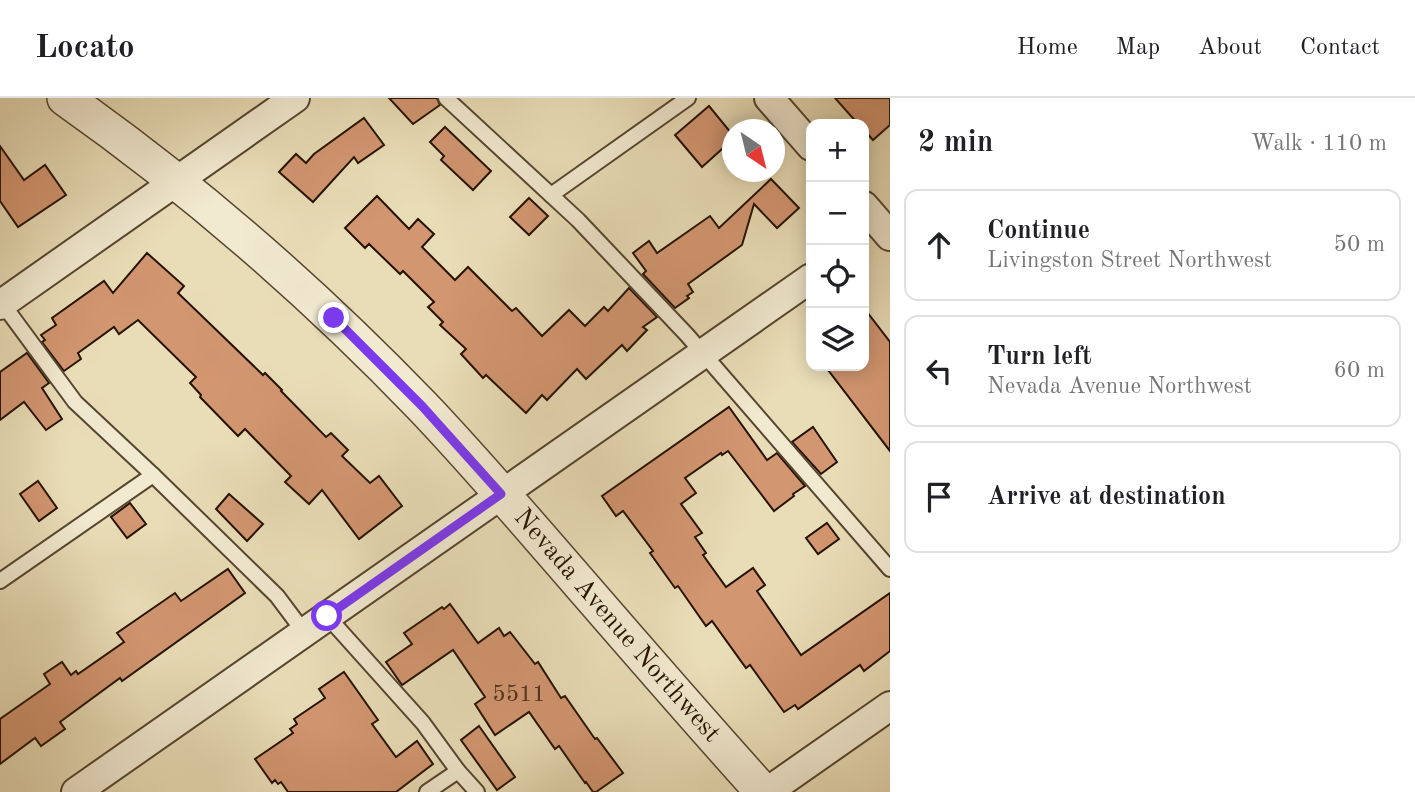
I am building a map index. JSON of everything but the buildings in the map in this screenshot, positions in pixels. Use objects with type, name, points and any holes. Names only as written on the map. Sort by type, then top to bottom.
[{"type":"street","name":"Nevada Avenue Northwest","points":[[65,98],[176,182],[261,253],[344,328],[422,406],[765,792]]},
{"type":"street","points":[[1,304],[295,98]]},
{"type":"street","points":[[769,98],[806,140]]},
{"type":"street","points":[[869,213],[882,232]]},
{"type":"street","points":[[76,792],[806,282]]},
{"type":"street","points":[[765,792],[890,706]]},
{"type":"lane","points":[[446,98],[578,220],[704,353],[890,569]]},
{"type":"lane","points":[[551,195],[688,98]]},
{"type":"lane","points":[[1,304],[75,402],[277,596],[304,632]]},
{"type":"lane","points":[[0,581],[153,475]]},
{"type":"lane","points":[[327,616],[423,723],[477,792]]},
{"type":"lane","points":[[427,792],[458,771]]},
{"type":"route","points":[[327,616],[501,494],[422,406],[334,318]]}]
